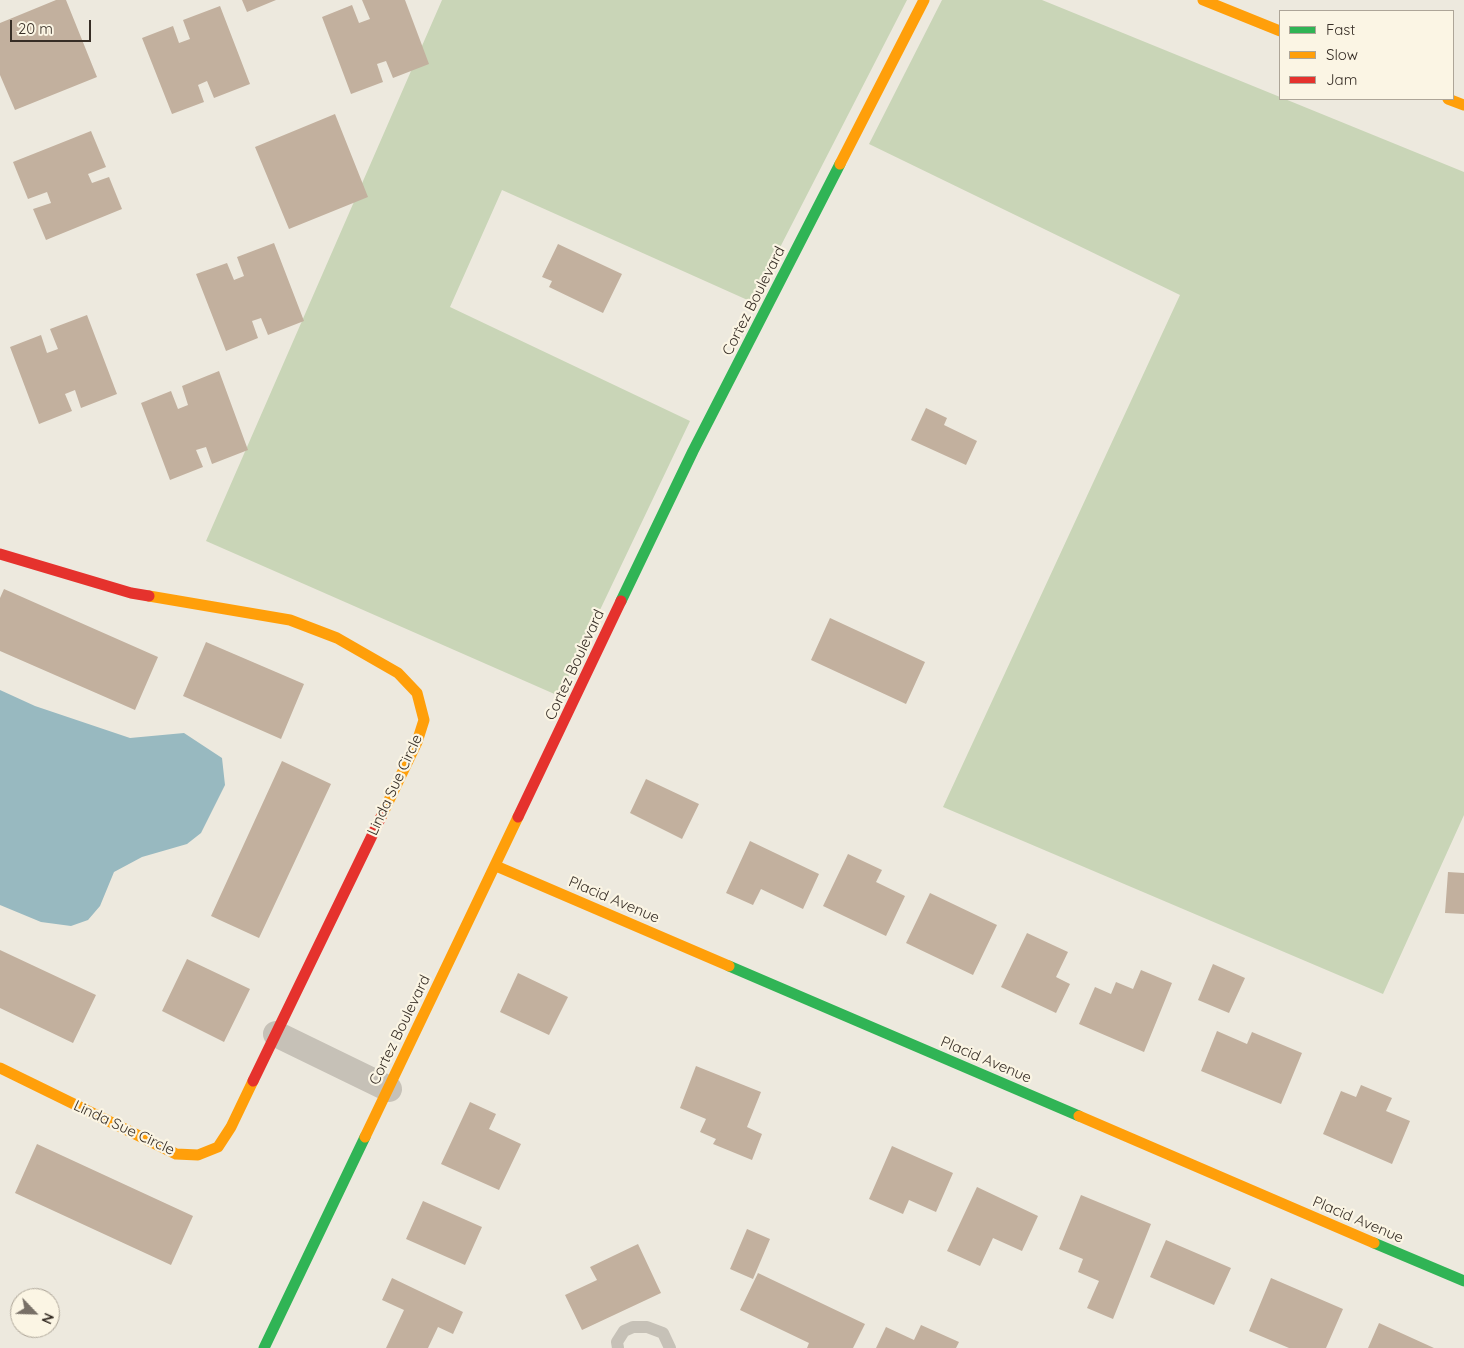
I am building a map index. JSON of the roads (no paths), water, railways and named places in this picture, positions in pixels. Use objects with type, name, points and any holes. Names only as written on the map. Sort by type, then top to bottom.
[{"type":"street","name":"Cortez Boulevard","points":[[264,1348],[693,452],[924,0]]},
{"type":"street","points":[[1203,0],[1279,31]]},
{"type":"street","points":[[1451,100],[1464,105]]},
{"type":"street","name":"Linda Sue Circle","points":[[0,554],[131,593],[290,620],[337,638],[398,673],[417,693],[424,720],[416,742],[276,1034],[231,1127],[218,1147],[198,1155],[176,1154],[0,1068]]},
{"type":"street","name":"Placid Avenue","points":[[496,866],[1464,1282]]},
{"type":"street","points":[[276,1034],[389,1088]]},
{"type":"lane","points":[[618,1348],[617,1342],[624,1331],[633,1327],[647,1327],[663,1333],[670,1348]]},
{"type":"water","points":[[0,690],[35,706],[130,738],[184,733],[222,758],[225,785],[201,833],[187,844],[142,857],[114,872],[100,906],[88,920],[71,926],[41,922],[0,905]]}]
